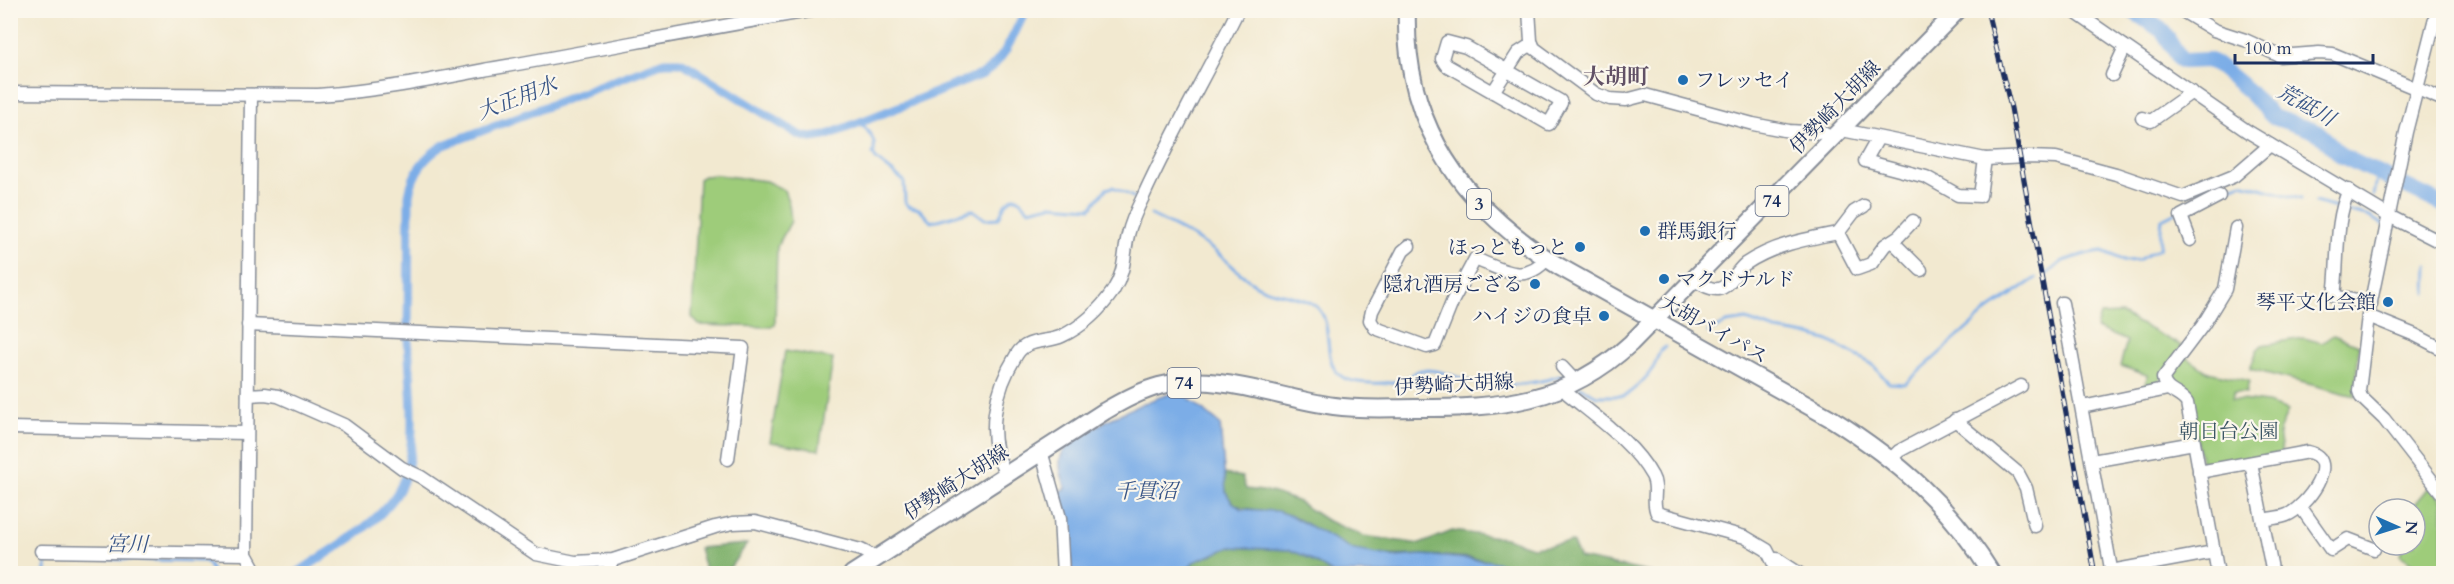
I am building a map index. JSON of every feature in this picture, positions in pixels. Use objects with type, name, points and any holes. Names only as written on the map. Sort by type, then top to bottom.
[{"type":"main road","name":"大胡バイパス","points":[[1407,10],[1408,48],[1414,83],[1429,128],[1445,159],[1466,189],[1497,222],[1547,259],[1832,419],[1891,459],[1918,482],[1954,520],[1992,573]]},
{"type":"main road","name":"伊勢崎大胡線","points":[[852,573],[1041,451],[1123,401],[1148,390],[1176,383],[1217,383],[1327,405],[1362,408],[1494,406],[1536,398],[1570,385],[1624,350],[1838,135],[1958,10]]},
{"type":"street","points":[[10,93],[318,95],[392,88],[815,10]]},
{"type":"street","points":[[1006,474],[995,448],[993,421],[1003,383],[1018,352],[1035,342],[1060,337],[1076,328],[1093,315],[1112,292],[1124,270],[1128,232],[1143,196],[1238,10]]},
{"type":"street","points":[[1529,10],[1532,44],[1536,50],[1596,94],[1610,99],[1626,100],[1645,95],[1753,124],[1789,131],[1878,138],[1985,159],[2028,157],[2056,159],[2134,180],[2180,196],[2211,195]]},
{"type":"street","points":[[2072,10],[2270,145],[2444,244]]},
{"type":"street","points":[[2181,10],[2194,15],[2214,30],[2246,40],[2280,57],[2333,54],[2444,100]]},
{"type":"street","points":[[2437,10],[2401,155],[2370,310],[2360,394],[2384,419],[2444,496]]},
{"type":"street","points":[[1447,42],[1466,47],[1560,101],[1561,104],[1549,124],[1493,93],[1443,63],[1447,42]]},
{"type":"street","points":[[1493,93],[1518,53],[1532,44]]},
{"type":"street","points":[[2112,75],[2125,47]]},
{"type":"street","points":[[2142,118],[2151,121],[2192,92]]},
{"type":"street","points":[[251,95],[246,554],[257,573]]},
{"type":"street","points":[[1878,138],[1864,161],[1926,177],[1958,195],[1980,196],[1985,159]]},
{"type":"street","points":[[2190,240],[2181,216],[2211,195],[2270,145]]},
{"type":"street","points":[[2349,190],[2341,209],[2334,296],[2370,310],[2444,350]]},
{"type":"street","points":[[1693,279],[1716,290],[1722,288],[1742,267],[1766,253],[1796,241],[1838,233],[1854,212],[1864,206]]},
{"type":"street","points":[[1838,233],[1857,269],[1870,264],[1879,251],[1913,221]]},
{"type":"street","points":[[2217,573],[2187,403],[2185,399],[2168,389],[2163,381],[2164,374],[2203,325],[2225,289],[2236,228]]},
{"type":"street","points":[[1892,241],[1921,270]]},
{"type":"street","points":[[1409,246],[1403,251],[1372,311],[1370,320],[1375,328],[1427,347],[1435,345],[1453,300],[1475,259],[1515,275],[1538,268],[1547,259]]},
{"type":"street","points":[[2062,303],[2112,572],[2214,552]]},
{"type":"street","points":[[248,325],[742,348],[728,459]]},
{"type":"street","points":[[1562,367],[1570,385],[1568,394],[1617,435],[1645,465],[1654,480],[1653,501],[1657,513],[1745,537],[1762,546],[1773,559],[1779,573]]},
{"type":"street","points":[[1891,459],[1899,451],[2021,386]]},
{"type":"street","points":[[2082,407],[2168,389]]},
{"type":"street","points":[[248,395],[278,396],[344,425],[402,468],[417,474],[536,554],[610,567],[716,527],[733,523],[755,522],[861,550],[874,560]]},
{"type":"street","points":[[1955,420],[2018,473],[2026,488],[2035,526]]},
{"type":"street","points":[[10,428],[246,433]]},
{"type":"street","points":[[2092,462],[2194,443]]},
{"type":"street","points":[[1041,451],[1060,518],[1063,573]]},
{"type":"street","points":[[2199,472],[2308,452],[2316,455],[2323,463],[2323,471],[2307,499],[2287,515],[2263,520]]},
{"type":"street","points":[[2251,463],[2271,573]]},
{"type":"street","points":[[2300,506],[2331,550],[2348,539],[2367,546]]},
{"type":"street","points":[[41,552],[246,554]]},
{"type":"street","points":[[1773,559],[1777,559],[1800,573]]},
{"type":"green space","points":[[718,175],[766,181],[784,190],[789,204],[791,221],[777,247],[775,324],[771,327],[699,325],[692,317],[699,179],[704,176]]},
{"type":"green space","points":[[2121,314],[2182,346],[2155,388],[2146,386],[2147,375],[2120,366],[2127,341],[2096,328],[2100,315]]},
{"type":"green space","points":[[2333,335],[2359,345],[2355,396],[2250,369],[2257,350],[2262,345],[2304,338],[2322,343]]},
{"type":"green space","points":[[785,351],[833,359],[819,450],[770,442]]},
{"type":"green space","name":"朝日台公園","points":[[2183,355],[2208,372],[2249,381],[2246,393],[2234,392],[2232,399],[2267,403],[2288,410],[2279,432],[2282,453],[2202,468],[2191,399],[2166,380]]},
{"type":"green space","points":[[1224,474],[1242,477],[1246,489],[1271,492],[1297,501],[1326,520],[1364,536],[1420,544],[1452,531],[1506,538],[1532,547],[1572,542],[1580,558],[1653,573],[1437,573],[1511,566],[1466,558],[1372,554],[1356,551],[1339,544],[1291,516],[1236,505],[1226,492]]},
{"type":"green space","points":[[2431,485],[2443,501],[2443,573],[2427,573],[2403,557],[2427,557],[2427,497],[2421,497]]},
{"type":"green space","points":[[747,544],[726,573],[706,573],[699,548]]},
{"type":"green space","points":[[1231,547],[1290,550],[1305,556],[1332,573],[1185,574],[1193,562]]},
{"type":"water","name":"千貫沼","points":[[1181,392],[1220,424],[1226,492],[1231,501],[1242,509],[1277,511],[1291,516],[1354,550],[1396,557],[1422,555],[1490,561],[1514,566],[1437,574],[1332,573],[1305,556],[1290,550],[1231,547],[1193,562],[1185,573],[1072,573],[1065,508],[1060,491],[1066,488],[1060,466],[1063,452],[1083,435],[1117,415],[1154,399]]},
{"type":"waterway","name":"大正用水","points":[[296,574],[363,529],[396,495],[404,479],[409,460],[412,419],[408,337],[409,195],[417,172],[425,160],[437,150],[444,145],[664,62],[680,62],[688,66],[799,135],[811,138],[825,136],[983,74],[1003,54],[1026,10]]},
{"type":"waterway","name":"荒砥川","points":[[2131,10],[2163,31],[2180,59],[2184,61],[2208,60],[2216,64],[2244,87],[2273,117],[2320,134],[2342,156],[2444,205]]},
{"type":"waterway","points":[[860,121],[873,140],[873,154],[876,159],[904,181],[905,202],[908,206],[919,209],[931,222],[973,210],[985,219],[999,218],[1005,204],[1014,197],[1029,210],[1051,205],[1091,208],[1106,189],[1113,187],[1137,199]]},
{"type":"waterway","points":[[2373,196],[2377,174]]},
{"type":"waterway","points":[[2219,191],[2242,183],[2301,199]]},
{"type":"waterway","points":[[2047,274],[2063,261],[2089,253],[2102,251],[2126,261],[2138,260],[2159,249],[2162,219],[2207,196]]},
{"type":"waterway","points":[[2315,202],[2340,209]]},
{"type":"waterway","points":[[2346,211],[2370,217],[2383,225]]},
{"type":"waterway","points":[[1151,215],[1201,242],[1254,284],[1267,290],[1299,298],[1318,308],[1326,325],[1332,364],[1337,372],[1349,380],[1364,383],[1389,383],[1402,380],[1419,371],[1428,370],[1477,383],[1501,385],[1526,384],[1560,376],[1565,378]]},
{"type":"waterway","points":[[2427,293],[2428,266]]},
{"type":"waterway","points":[[1708,332],[1726,323],[1746,320],[1776,330],[1813,336],[1829,341],[1872,364],[1889,383],[1905,384],[1987,311],[2036,278]]},
{"type":"waterway","points":[[1580,387],[1597,396],[1624,396],[1647,376],[1660,351],[1665,347]]},
{"type":"waterway","name":"宮川","points":[[46,574],[46,561],[49,558],[206,561],[214,574]]},
{"type":"railway","points":[[1987,10],[2011,108],[2095,574]]},
{"type":"place","name":"フレッセイ","points":[[1683,80]]},
{"type":"place","name":"群馬銀行","points":[[1645,231]]},
{"type":"place","name":"ほっともっと","points":[[1580,247]]},
{"type":"place","name":"マクドナルド","points":[[1664,279]]},
{"type":"place","name":"隠れ酒房ござる","points":[[1535,284]]},
{"type":"place","name":"琴平文化会館","points":[[2388,302]]},
{"type":"place","name":"ハイジの食卓","points":[[1604,316]]},
{"type":"district","name":"大胡町","points":[[1616,76]]}]
